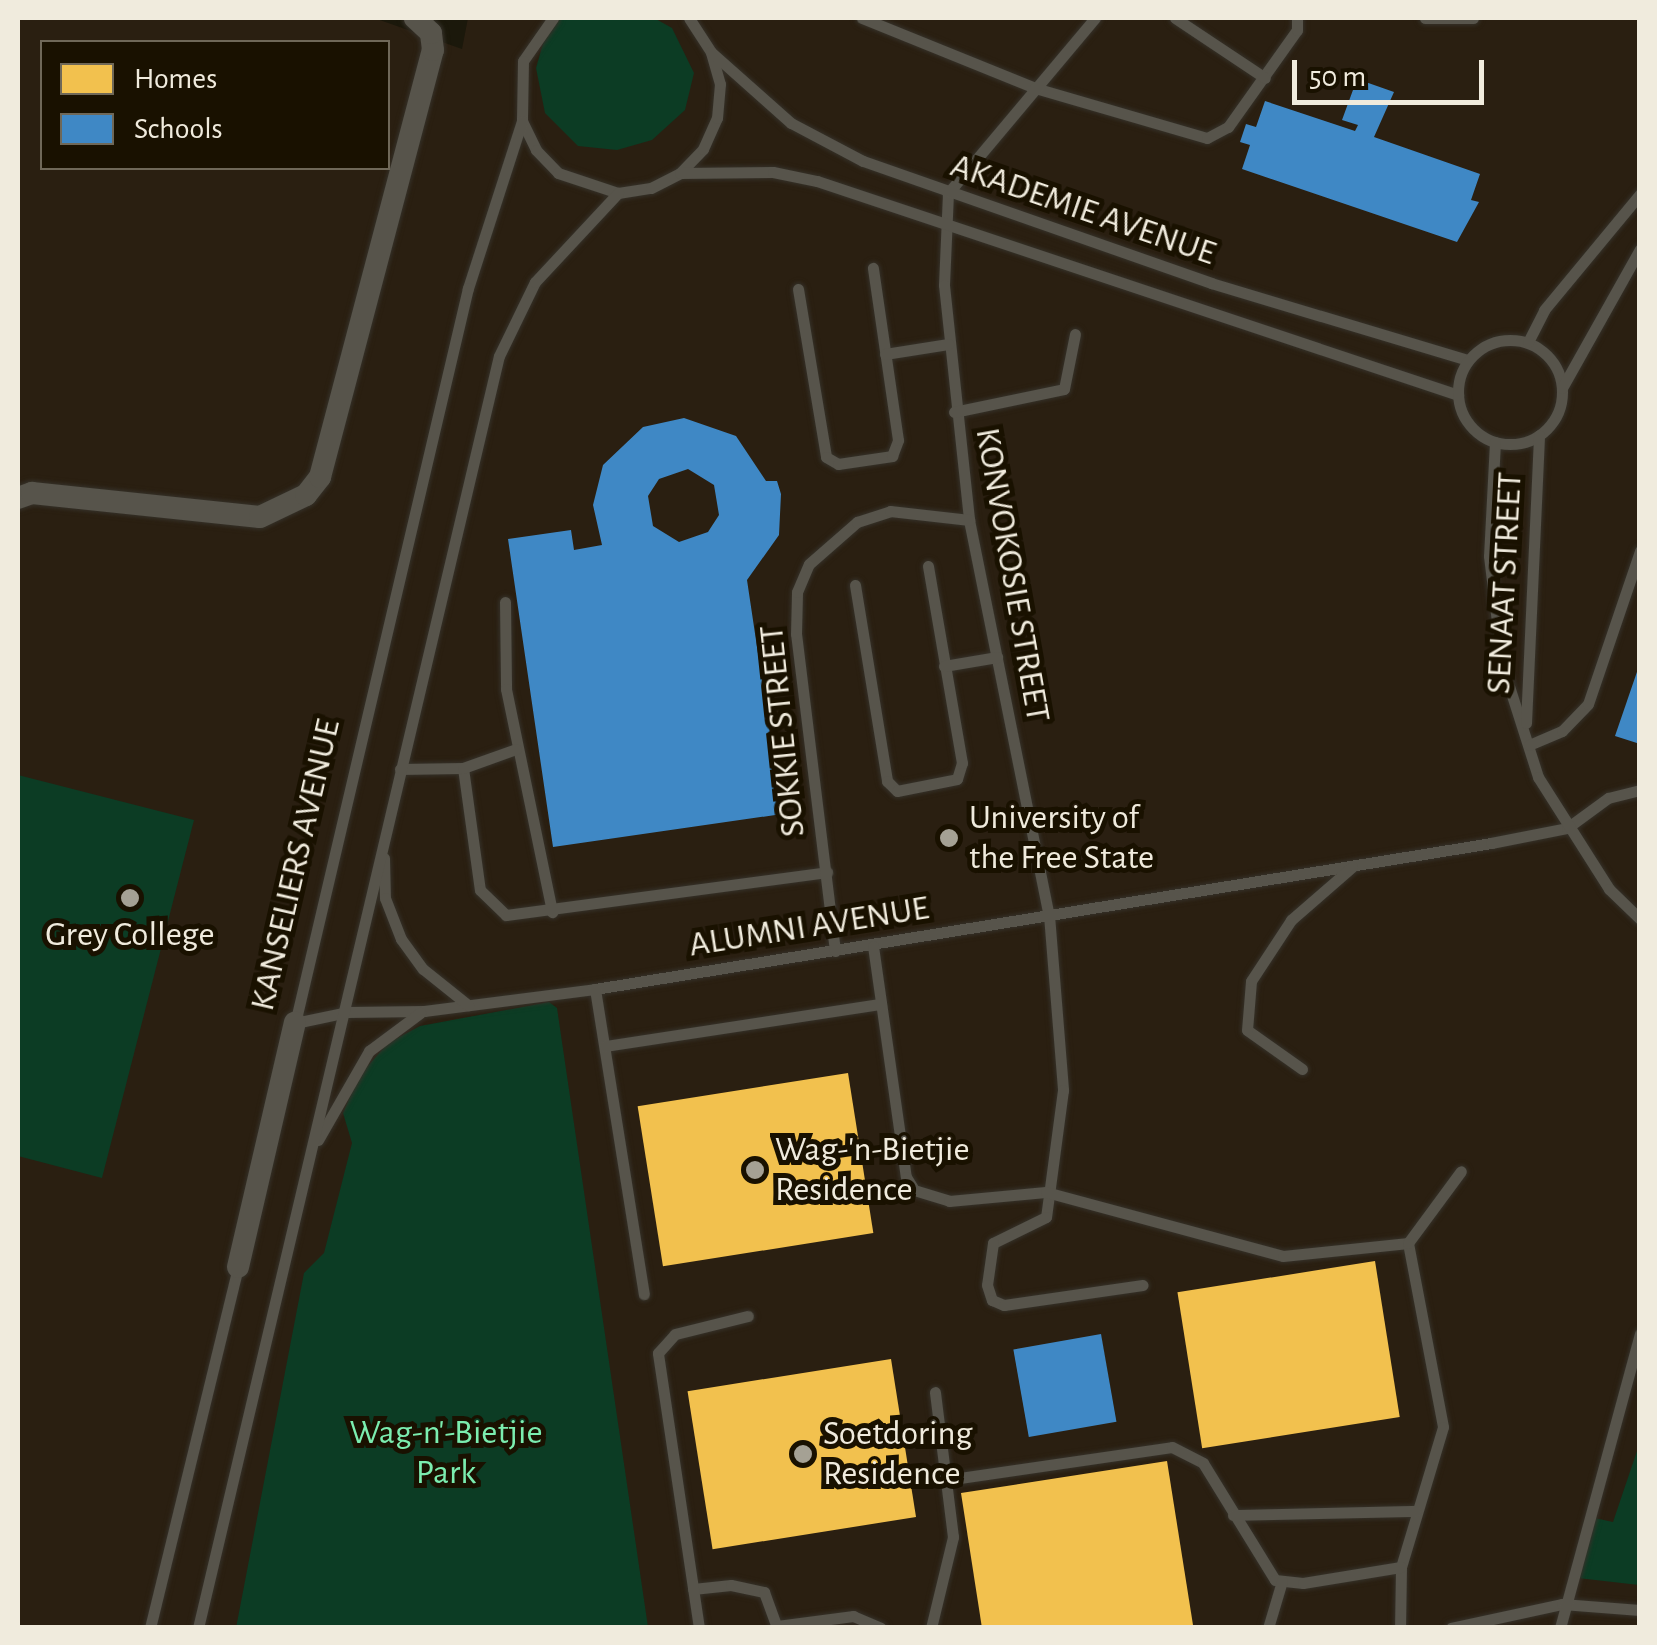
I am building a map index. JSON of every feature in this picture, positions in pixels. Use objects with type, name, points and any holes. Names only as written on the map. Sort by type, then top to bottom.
[{"type":"street","points":[[18,498],[51,494],[260,518],[306,495],[320,476],[426,76],[426,23]]},
{"type":"street","name":"KANSELIERS AVENUE","points":[[238,1267],[295,1023]]},
{"type":"lane","name":"KANSELIERS AVENUE","points":[[295,1023],[464,306],[522,121],[518,91],[540,18]]},
{"type":"lane","name":"KANSELIERS AVENUE","points":[[537,34],[552,18]]},
{"type":"lane","points":[[862,18],[1035,88],[1207,138],[1228,127],[1265,78],[1297,30],[1297,18]]},
{"type":"lane","points":[[948,192],[1094,18]]},
{"type":"lane","points":[[1175,18],[1265,78]]},
{"type":"lane","points":[[1425,18],[1473,18]]},
{"type":"lane","points":[[198,1628],[308,1159],[347,1012],[400,770],[515,314],[535,282],[618,194],[680,173],[703,148],[717,118],[720,84],[711,52],[689,19]]},
{"type":"lane","name":"AKADEMIE AVENUE","points":[[711,52],[791,124],[863,162],[1211,283],[1468,360]]},
{"type":"lane","points":[[522,121],[536,150],[558,173],[618,194]]},
{"type":"lane","name":"AKADEMIE AVENUE","points":[[680,173],[788,175],[1458,396]]},
{"type":"lane","name":"KONVOKOSIE STREET","points":[[948,192],[944,227],[954,412],[970,520],[1049,914],[1064,1090],[1041,1224],[987,1250],[992,1300],[1004,1304],[1143,1285]]},
{"type":"lane","points":[[1528,342],[1544,310],[1640,194]]},
{"type":"lane","name":"SENAAT STREET","points":[[1527,739],[1539,436],[1557,415],[1562,388],[1640,249]]},
{"type":"lane","points":[[798,289],[826,456],[838,464],[892,456],[898,440],[873,268]]},
{"type":"lane","points":[[954,412],[1064,389],[1075,334]]},
{"type":"lane","points":[[1458,396],[1468,360],[1495,341],[1528,342],[1548,356],[1562,388]]},
{"type":"lane","points":[[884,354],[948,344]]},
{"type":"lane","name":"SENAAT STREET","points":[[1458,396],[1469,425],[1495,442],[1539,436]]},
{"type":"lane","name":"SENAAT STREET","points":[[1495,442],[1492,609],[1538,777],[1567,828],[1640,919]]},
{"type":"lane","name":"SOKKIE STREET","points":[[835,952],[796,634],[797,592],[810,564],[857,522],[890,511],[970,520]]},
{"type":"lane","points":[[1527,739],[1562,732],[1588,704],[1640,550]]},
{"type":"lane","points":[[855,585],[887,781],[897,791],[958,779],[962,762],[928,566]]},
{"type":"lane","points":[[1623,608],[1640,591]]},
{"type":"lane","points":[[505,602],[506,688],[552,912]]},
{"type":"lane","points":[[944,666],[997,657]]},
{"type":"lane","points":[[400,770],[463,768],[516,749]]},
{"type":"lane","points":[[463,768],[480,890],[506,915],[552,912],[827,872]]},
{"type":"lane","points":[[1567,828],[1608,798],[1640,790]]},
{"type":"lane","name":"ALUMNI AVENUE","points":[[295,1023],[347,1012],[424,1011],[595,989],[1567,828]]},
{"type":"lane","points":[[384,839],[391,920],[422,968],[468,1005]]},
{"type":"lane","points":[[1302,1069],[1247,1030],[1251,981],[1291,920],[1355,865]]},
{"type":"lane","points":[[872,946],[906,1176],[914,1190],[950,1201],[1046,1192],[1258,1253],[1302,1256],[1408,1243],[1461,1171]]},
{"type":"lane","points":[[595,989],[644,1294]]},
{"type":"lane","points":[[604,1046],[881,1004]]},
{"type":"lane","points":[[308,1159],[369,1051],[424,1011]]},
{"type":"lane","points":[[1400,1628],[1400,1567],[1443,1428],[1419,1277],[1408,1243]]},
{"type":"lane","name":"KANSELIERS AVENUE","points":[[150,1628],[238,1267]]},
{"type":"lane","points":[[699,1628],[658,1353],[675,1334],[748,1316]]},
{"type":"lane","points":[[1560,1628],[1562,1604],[1640,1334]]},
{"type":"lane","points":[[931,1628],[952,1553],[934,1392]]},
{"type":"lane","points":[[946,1480],[1172,1448],[1203,1464],[1266,1571],[1282,1582],[1400,1567]]},
{"type":"lane","points":[[1232,1515],[1416,1512]]},
{"type":"lane","points":[[1268,1628],[1282,1582]]},
{"type":"lane","points":[[693,1588],[731,1585],[764,1592],[777,1626],[852,1616],[881,1628]]},
{"type":"lane","points":[[1451,1628],[1562,1604],[1640,1610]]},
{"type":"shaded area","name":"University of the Free State","points":[[18,18],[374,18],[462,49],[468,18],[1639,18],[1639,1627],[18,1627]]},
{"type":"green space","points":[[561,18],[654,18],[672,28],[694,73],[685,110],[652,140],[617,150],[578,146],[545,113],[536,68],[548,26]]},
{"type":"green space","points":[[18,775],[194,820],[102,1178],[18,1156]]},
{"type":"green space","name":"Wag-n'-Bietjie Park","points":[[549,1002],[557,1008],[648,1627],[236,1628],[304,1273],[324,1253],[352,1143],[343,1113],[359,1076],[388,1043],[420,1026]]},
{"type":"green space","points":[[1639,1445],[1639,1585],[1569,1577],[1590,1517],[1613,1522]]},
{"type":"building: Homes","name":"Wag-'n-Bietjie Residence","points":[[848,1073],[873,1233],[663,1266],[638,1106]]},
{"type":"building: Homes","points":[[1375,1261],[1400,1417],[1202,1448],[1177,1292]]},
{"type":"building: Homes","name":"Soetdoring Residence","points":[[891,1359],[916,1517],[713,1549],[688,1391]]},
{"type":"building: Homes","points":[[1167,1461],[1193,1625],[982,1628],[961,1493]]},
{"type":"building: Schools","points":[[1357,79],[1394,92],[1374,137],[1480,174],[1471,200],[1479,202],[1457,242],[1242,169],[1250,145],[1240,142],[1246,124],[1256,127],[1265,101],[1355,131],[1358,125],[1342,120]]},
{"type":"building: Schools","points":[[684,418],[736,436],[766,481],[777,481],[781,494],[779,535],[747,580],[782,814],[553,847],[508,539],[571,530],[574,550],[602,545],[593,505],[603,465],[643,427]],"holes":[[[688,469],[714,485],[719,515],[708,532],[679,542],[653,526],[648,496],[659,479]]]},
{"type":"building: Schools","points":[[1640,666],[1640,744],[1615,736]]},
{"type":"building: Schools","points":[[1101,1334],[1116,1422],[1029,1437],[1013,1349]]},
{"type":"place","name":"University of the Free State","points":[[949,838]]},
{"type":"place","name":"Grey College","points":[[130,898]]},
{"type":"place","name":"Wag-'n-Bietjie Residence","points":[[755,1170]]},
{"type":"place","name":"Soetdoring Residence","points":[[803,1454]]}]
